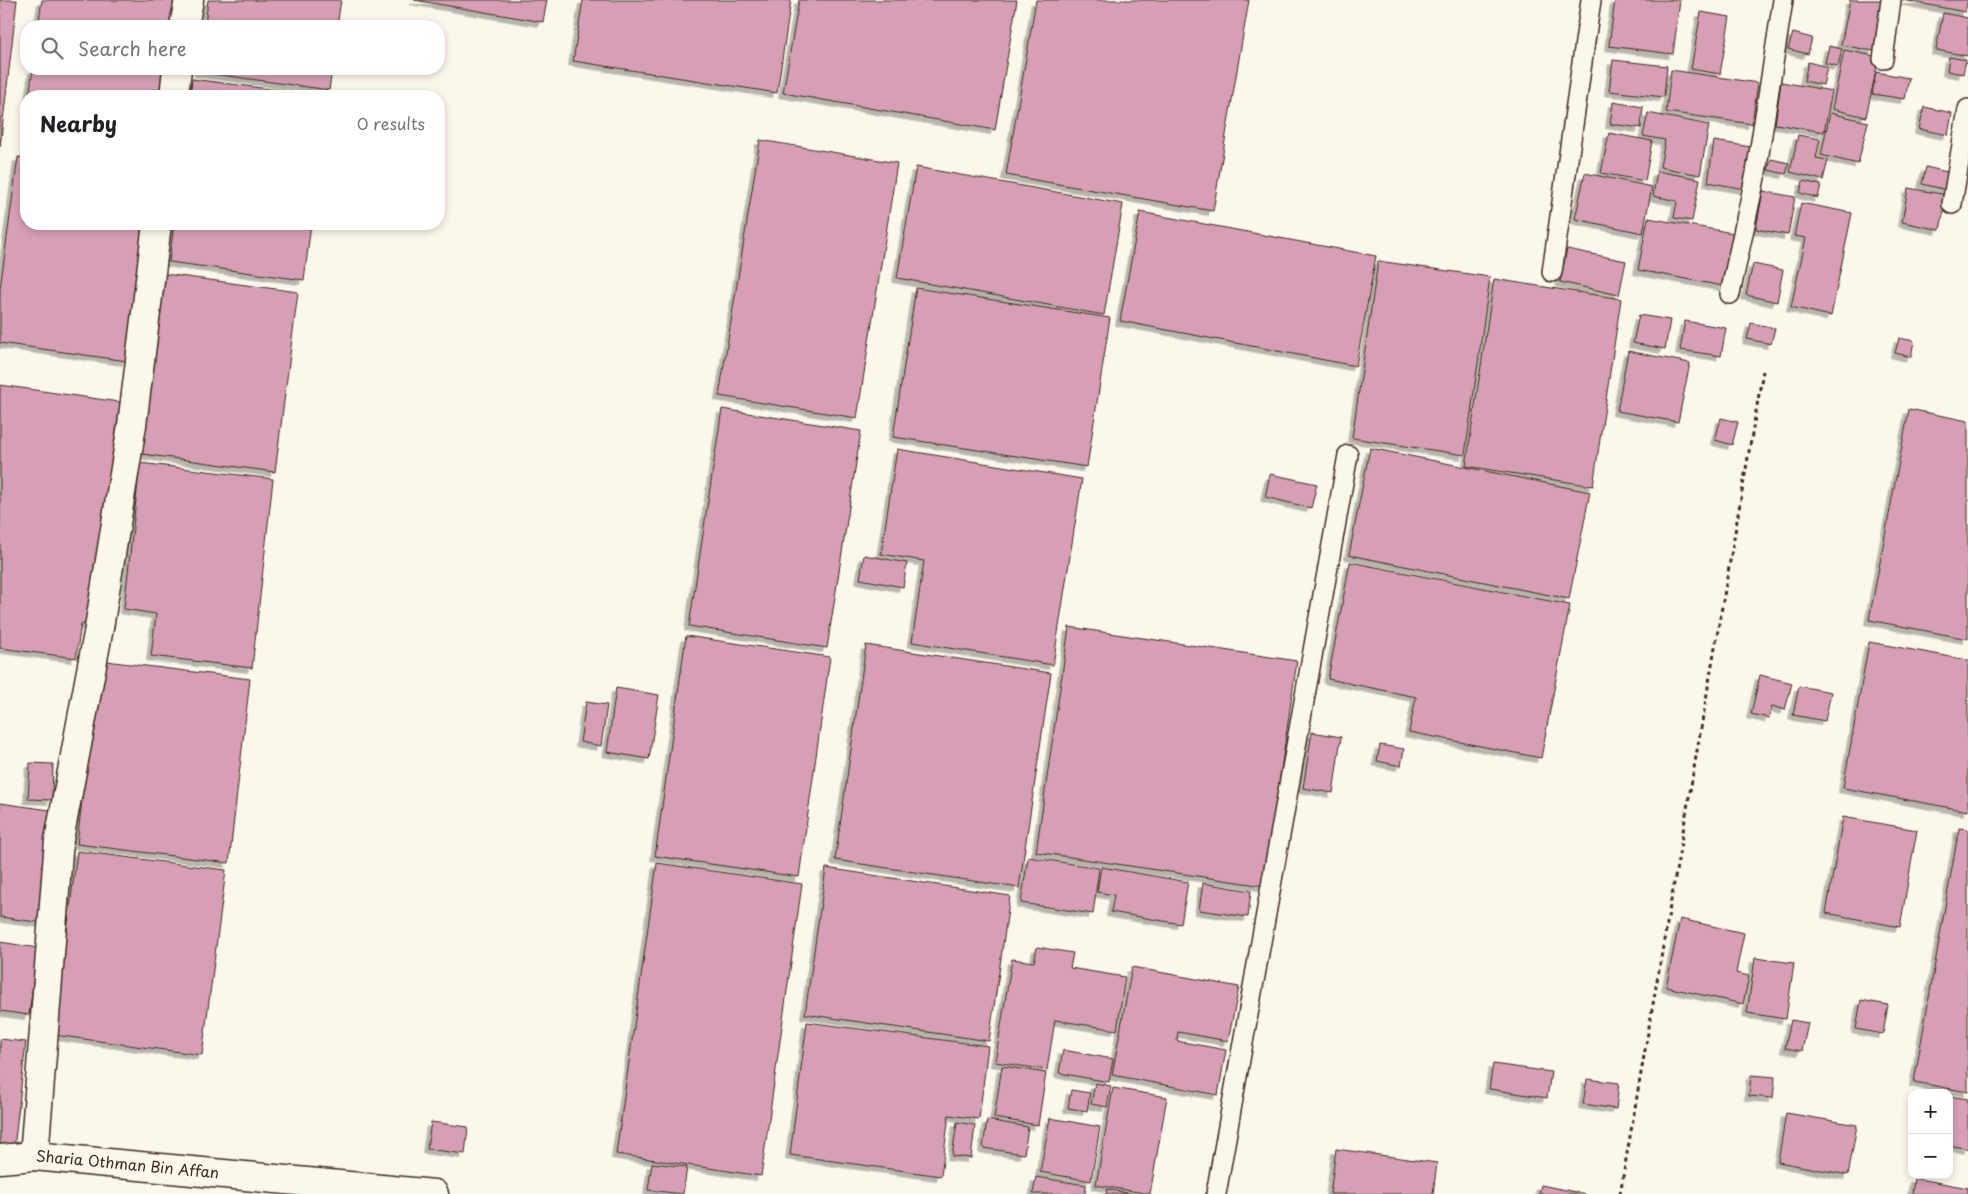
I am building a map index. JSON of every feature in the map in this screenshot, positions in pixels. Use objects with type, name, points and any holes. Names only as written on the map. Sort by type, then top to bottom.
[{"type":"street","points":[[185,20],[189,0]]},
{"type":"street","points":[[175,90],[176,75]]},
{"type":"street","points":[[34,1156],[59,840],[99,628],[132,425],[157,230]]},
{"type":"street","name":"Sharia Othman Bin Affan","points":[[0,1159],[34,1156],[434,1194]]},
{"type":"lane","points":[[1552,272],[1591,0]]},
{"type":"lane","points":[[1730,294],[1756,173],[1783,0]]},
{"type":"lane","points":[[1883,59],[1890,0]]},
{"type":"lane","points":[[1952,204],[1968,109]]},
{"type":"lane","points":[[1216,1194],[1348,455]]},
{"type":"path","points":[[1620,1194],[1763,371]]},
{"type":"building","points":[[0,0],[17,0],[0,147]]},
{"type":"building","points":[[42,0],[183,0],[181,20],[39,20]]},
{"type":"building","points":[[208,0],[341,0],[338,20],[206,20]]},
{"type":"building","points":[[414,0],[547,0],[543,22]]},
{"type":"building","points":[[583,0],[791,0],[777,93],[573,61]]},
{"type":"building","points":[[799,0],[1017,0],[995,130],[783,93]]},
{"type":"building","points":[[1036,0],[1249,0],[1213,211],[1006,175]]},
{"type":"building","points":[[1615,0],[1680,0],[1673,54],[1609,46]]},
{"type":"building","points":[[1850,0],[1884,0],[1874,51],[1841,45]]},
{"type":"building","points":[[1903,0],[1968,0],[1965,12]]},
{"type":"building","points":[[1701,12],[1730,17],[1720,74],[1691,69]]},
{"type":"building","points":[[1943,13],[1968,18],[1968,56],[1936,50]]},
{"type":"building","points":[[1793,33],[1812,38],[1808,54],[1788,49]]},
{"type":"building","points":[[1829,46],[1842,49],[1838,66],[1825,63]]},
{"type":"building","points":[[1844,50],[1879,57],[1866,117],[1832,109]]},
{"type":"building","points":[[1949,57],[1966,60],[1963,74],[1947,71]]},
{"type":"building","points":[[1613,60],[1667,66],[1664,97],[1609,91]]},
{"type":"building","points":[[1808,62],[1827,67],[1823,85],[1804,81]]},
{"type":"building","points":[[1671,70],[1758,83],[1752,124],[1666,112]]},
{"type":"building","points":[[1876,72],[1909,78],[1905,99],[1872,94]]},
{"type":"building","points":[[32,75],[173,75],[172,90],[30,90]]},
{"type":"building","points":[[221,75],[331,75],[329,90]]},
{"type":"building","points":[[192,79],[277,90],[191,90]]},
{"type":"building","points":[[1781,82],[1832,91],[1824,132],[1775,124]]},
{"type":"building","points":[[1613,102],[1643,107],[1641,128],[1610,124]]},
{"type":"building","points":[[1924,107],[1952,113],[1948,135],[1919,129]]},
{"type":"building","points":[[1648,113],[1709,125],[1700,175],[1660,167],[1665,140],[1643,136]]},
{"type":"building","points":[[1830,113],[1868,122],[1858,164],[1821,155]]},
{"type":"building","points":[[1609,133],[1652,141],[1645,181],[1601,173]]},
{"type":"building","points":[[1798,135],[1820,139],[1816,158],[1828,160],[1823,180],[1790,172]]},
{"type":"building","points":[[760,140],[897,163],[857,418],[719,396]]},
{"type":"building","points":[[1714,141],[1751,147],[1744,189],[1708,182]]},
{"type":"building","points":[[18,157],[20,157],[20,230],[144,230],[127,361],[0,343],[0,289]]},
{"type":"building","points":[[1771,159],[1789,163],[1786,174],[1768,170]]},
{"type":"building","points":[[916,167],[1123,204],[1104,315],[897,278]]},
{"type":"building","points":[[1926,167],[1951,173],[1947,190],[1922,184]]},
{"type":"building","points":[[1657,171],[1700,179],[1692,221],[1674,218],[1677,201],[1653,196]]},
{"type":"building","points":[[1585,173],[1652,187],[1643,233],[1575,219]]},
{"type":"building","points":[[1803,181],[1821,185],[1818,198],[1800,193]]},
{"type":"building","points":[[1908,188],[1947,195],[1940,230],[1902,222]]},
{"type":"building","points":[[1763,191],[1795,197],[1788,235],[1756,229]]},
{"type":"building","points":[[1801,203],[1852,213],[1831,316],[1791,307],[1806,238],[1794,236]]},
{"type":"building","points":[[1140,212],[1376,256],[1356,366],[1120,321]]},
{"type":"building","points":[[1648,218],[1733,233],[1723,286],[1638,270]]},
{"type":"building","points":[[173,230],[310,230],[304,280],[169,262]]},
{"type":"building","points":[[1567,249],[1626,261],[1619,295],[1560,282]]},
{"type":"building","points":[[1378,261],[1490,277],[1465,455],[1352,438]]},
{"type":"building","points":[[1753,264],[1783,270],[1777,302],[1746,295]]},
{"type":"building","points":[[165,274],[298,292],[275,472],[142,454]]},
{"type":"building","points":[[1494,279],[1621,299],[1593,486],[1466,466]]},
{"type":"building","points":[[916,288],[1110,318],[1087,467],[893,437]]},
{"type":"building","points":[[1639,315],[1670,320],[1665,349],[1633,343]]},
{"type":"building","points":[[1685,321],[1726,328],[1721,356],[1680,350]]},
{"type":"building","points":[[1751,323],[1775,328],[1771,344],[1747,339]]},
{"type":"building","points":[[1899,338],[1914,341],[1911,357],[1895,353]]},
{"type":"building","points":[[1628,351],[1690,363],[1678,422],[1617,411]]},
{"type":"building","points":[[0,385],[126,403],[96,626],[81,624],[76,658],[0,648]]},
{"type":"building","points":[[722,409],[861,431],[827,648],[689,626]]},
{"type":"building","points":[[1909,409],[1968,421],[1968,639],[1869,620]]},
{"type":"building","points":[[1721,418],[1738,422],[1732,445],[1715,440]]},
{"type":"building","points":[[1370,448],[1590,492],[1569,599],[1349,555]]},
{"type":"building","points":[[897,449],[1082,479],[1053,665],[912,642],[924,561],[881,554]]},
{"type":"building","points":[[140,463],[273,479],[252,668],[151,656],[156,614],[124,609]]},
{"type":"building","points":[[1270,474],[1317,484],[1311,508],[1265,497]]},
{"type":"building","points":[[864,555],[907,563],[903,587],[860,579]]},
{"type":"building","points":[[1350,562],[1570,605],[1541,758],[1409,732],[1416,697],[1328,679]]},
{"type":"building","points":[[1069,627],[1297,661],[1264,886],[1036,852]]},
{"type":"building","points":[[686,636],[830,657],[799,877],[655,856]]},
{"type":"building","points":[[1869,642],[1968,660],[1968,811],[1843,788]]},
{"type":"building","points":[[866,645],[1051,673],[1019,888],[835,860]]},
{"type":"building","points":[[98,660],[250,679],[229,863],[77,844]]},
{"type":"building","points":[[1760,675],[1792,683],[1785,710],[1772,706],[1769,718],[1751,714]]},
{"type":"building","points":[[1799,686],[1831,692],[1825,721],[1793,715]]},
{"type":"building","points":[[616,688],[659,695],[649,759],[607,752]]},
{"type":"building","points":[[586,702],[607,705],[601,746],[580,742]]},
{"type":"building","points":[[1312,732],[1341,737],[1333,793],[1303,788]]},
{"type":"building","points":[[1380,745],[1404,749],[1401,766],[1377,761]]},
{"type":"building","points":[[30,763],[53,764],[52,800],[28,799]]},
{"type":"building","points":[[0,803],[57,811],[43,923],[0,917]]},
{"type":"building","points":[[1843,817],[1917,830],[1900,927],[1826,913]]},
{"type":"building","points":[[1959,828],[1968,829],[1968,1092],[1914,1082]]},
{"type":"building","points":[[77,851],[226,870],[202,1055],[54,1035]]},
{"type":"building","points":[[1028,857],[1099,868],[1093,914],[1021,903]]},
{"type":"building","points":[[657,863],[802,884],[761,1176],[616,1154]]},
{"type":"building","points":[[1101,867],[1188,882],[1181,924],[1111,912],[1114,895],[1097,892]]},
{"type":"building","points":[[826,868],[1010,896],[989,1041],[805,1014]]},
{"type":"building","points":[[1203,883],[1251,891],[1248,917],[1199,910]]},
{"type":"building","points":[[1680,919],[1744,933],[1736,973],[1749,976],[1743,1004],[1666,987]]},
{"type":"building","points":[[0,942],[38,948],[29,1015],[0,1011]]},
{"type":"building","points":[[1037,947],[1073,953],[1070,968],[1125,977],[1117,1030],[1055,1020],[1047,1070],[995,1062],[1012,959],[1034,962]]},
{"type":"building","points":[[1755,958],[1794,963],[1786,1019],[1747,1013]]},
{"type":"building","points":[[1132,967],[1239,987],[1228,1041],[1178,1032],[1177,1041],[1226,1050],[1218,1095],[1112,1075]]},
{"type":"building","points":[[1861,1000],[1888,1005],[1883,1034],[1856,1029]]},
{"type":"building","points":[[1791,1020],[1808,1023],[1802,1051],[1785,1048]]},
{"type":"building","points":[[807,1022],[988,1046],[979,1119],[949,1115],[941,1176],[790,1155]]},
{"type":"building","points":[[0,1039],[26,1042],[14,1149],[0,1147]]},
{"type":"building","points":[[1063,1050],[1113,1059],[1109,1082],[1059,1073]]},
{"type":"building","points":[[1493,1064],[1551,1072],[1547,1098],[1489,1089]]},
{"type":"building","points":[[1002,1066],[1046,1073],[1038,1125],[994,1118]]},
{"type":"building","points":[[1751,1075],[1775,1077],[1773,1098],[1749,1096]]},
{"type":"building","points":[[1587,1079],[1619,1083],[1616,1109],[1583,1104]]},
{"type":"building","points":[[1095,1083],[1111,1086],[1107,1107],[1091,1104]]},
{"type":"building","points":[[1113,1088],[1167,1097],[1150,1194],[1096,1185]]},
{"type":"building","points":[[1071,1090],[1090,1093],[1087,1111],[1068,1108]]},
{"type":"building","points":[[1953,1097],[1968,1099],[1968,1149],[1953,1146]]},
{"type":"building","points":[[1786,1113],[1857,1125],[1848,1175],[1778,1162]]},
{"type":"building","points":[[1050,1118],[1100,1127],[1091,1181],[1040,1172]]},
{"type":"building","points":[[987,1120],[1028,1127],[1024,1154],[983,1148]]},
{"type":"building","points":[[431,1122],[468,1127],[465,1154],[427,1149]]},
{"type":"building","points":[[957,1122],[975,1125],[971,1158],[952,1156]]},
{"type":"building","points":[[1336,1149],[1437,1163],[1433,1194],[1330,1194]]},
{"type":"building","points":[[652,1163],[687,1167],[683,1194],[648,1190]]},
{"type":"building","points":[[1036,1177],[1086,1185],[1085,1194],[1033,1194]]},
{"type":"building","points":[[1914,1179],[1968,1188],[1968,1194],[1912,1194]]},
{"type":"building","points":[[1541,1185],[1585,1194],[1539,1194]]},
{"type":"building","points":[[1107,1189],[1132,1194],[1106,1194]]}]
